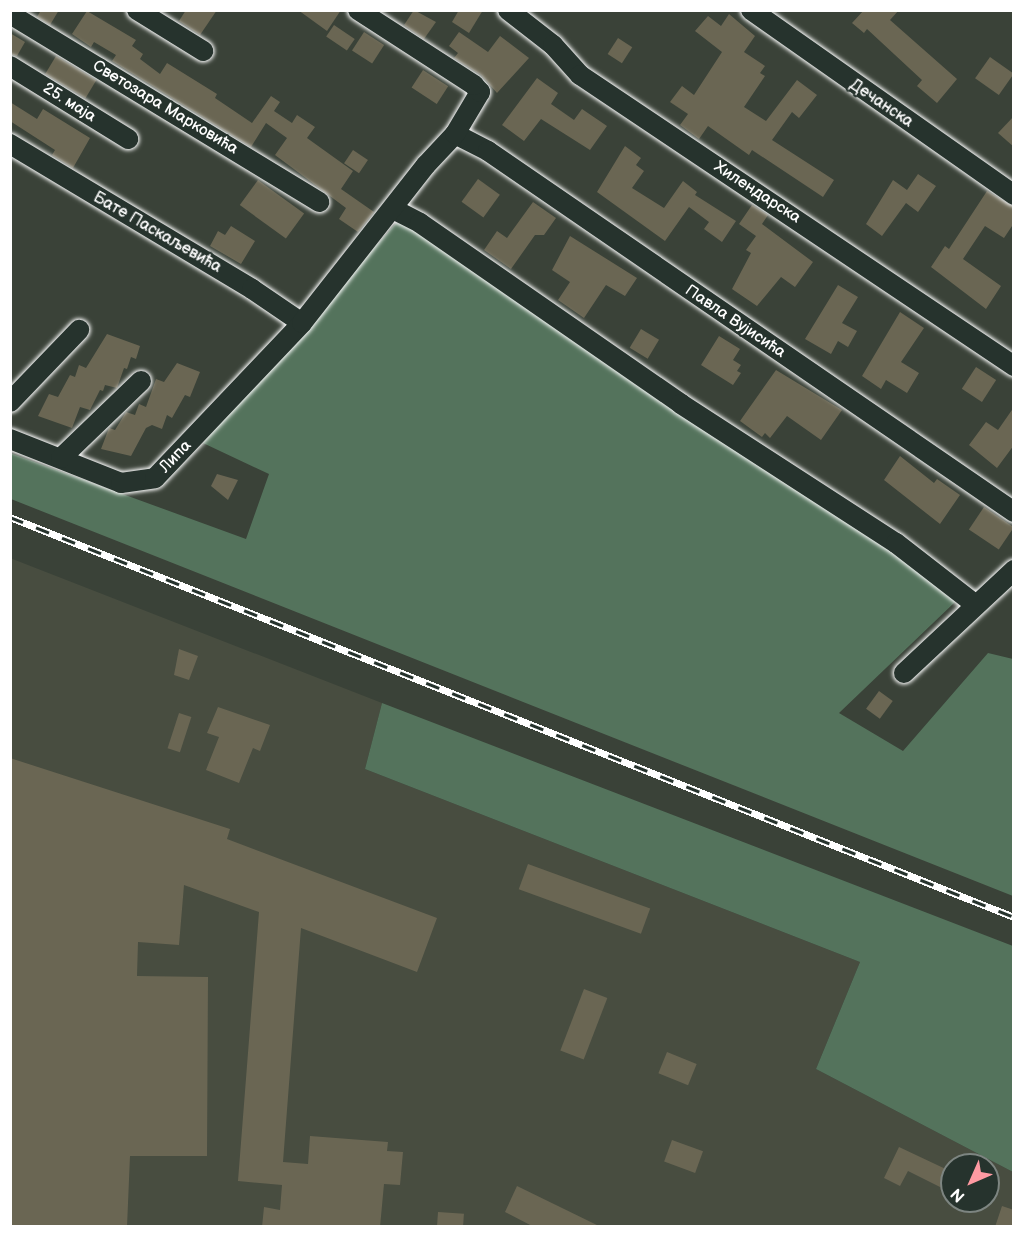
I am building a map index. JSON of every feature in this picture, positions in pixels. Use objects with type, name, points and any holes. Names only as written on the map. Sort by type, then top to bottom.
[{"type":"street","points":[[137,10],[203,51]]},
{"type":"street","name":"Липа","points":[[10,439],[121,483],[155,478],[302,323],[434,154],[455,135],[480,92],[474,85],[358,10]]},
{"type":"street","name":"Хилендарска","points":[[508,10],[553,45],[580,75],[1014,366]]},
{"type":"street","name":"Дечанска","points":[[751,10],[1014,195]]},
{"type":"street","name":"Светозара Марковића","points":[[10,14],[319,202]]},
{"type":"street","name":"25. маја","points":[[10,66],[128,139]]},
{"type":"street","name":"Павла Вујисића","points":[[455,135],[488,151],[1014,513]]},
{"type":"street","name":"Бате Паскаљевића","points":[[10,144],[252,289],[302,323]]},
{"type":"street","points":[[393,209],[420,223],[691,411],[896,543],[976,605]]},
{"type":"street","points":[[10,402],[79,330]]},
{"type":"street","points":[[61,458],[141,381]]},
{"type":"street","points":[[904,673],[1014,570]]},
{"type":"shaded area","points":[[10,558],[382,703],[365,769],[860,962],[816,1069],[977,1153],[940,1153],[940,1213],[1000,1213],[1000,1165],[1013,1172],[1013,1226],[11,1226]]},
{"type":"green space","points":[[396,223],[414,227],[786,484],[889,548],[955,602],[839,713],[903,751],[988,653],[1013,659],[1013,896],[11,499],[10,453],[246,539],[269,474],[203,443]]},
{"type":"green space","points":[[382,703],[1013,946],[1013,1172],[1000,1165],[1000,1153],[977,1153],[816,1069],[860,962],[365,769]]},
{"type":"building","points":[[41,10],[59,10],[50,25],[37,17]]},
{"type":"building","points":[[186,10],[217,10],[200,35],[179,21]]},
{"type":"building","points":[[298,10],[341,10],[327,31]]},
{"type":"building","points":[[414,10],[436,22],[424,39],[404,25]]},
{"type":"building","points":[[459,10],[483,10],[469,33],[452,22]]},
{"type":"building","points":[[864,10],[899,10],[890,20],[957,79],[937,103],[917,86],[922,80],[867,29],[864,33],[852,23]]},
{"type":"building","points":[[87,11],[136,40],[132,46],[143,54],[140,59],[160,74],[167,63],[217,94],[215,98],[252,123],[271,96],[280,102],[274,111],[292,123],[297,115],[315,127],[307,138],[353,171],[341,189],[374,212],[358,232],[339,219],[346,208],[275,155],[287,138],[266,123],[251,147],[112,61],[116,55],[94,42],[91,47],[72,34]]},
{"type":"building","points":[[729,14],[755,36],[744,52],[765,66],[760,73],[765,76],[744,107],[766,121],[797,80],[817,95],[799,118],[792,112],[772,140],[834,180],[823,197],[752,150],[749,155],[708,126],[699,139],[680,125],[688,114],[670,102],[682,86],[694,95],[722,52],[695,31],[708,16],[721,26]]},
{"type":"building","points":[[334,25],[355,39],[347,51],[326,37]]},
{"type":"building","points":[[364,32],[384,45],[372,64],[352,50]]},
{"type":"building","points":[[459,32],[488,52],[500,36],[529,58],[497,93],[481,75],[454,58],[458,53],[449,46]]},
{"type":"building","points":[[10,33],[25,42],[17,56],[10,54]]},
{"type":"building","points":[[618,38],[632,47],[622,63],[608,54]]},
{"type":"building","points":[[56,56],[96,80],[85,98],[45,74]]},
{"type":"building","points":[[990,57],[1014,74],[999,95],[975,78]]},
{"type":"building","points":[[423,70],[448,86],[437,104],[412,88]]},
{"type":"building","points":[[537,78],[558,93],[551,104],[574,120],[582,109],[607,126],[590,150],[541,119],[524,141],[502,125]]},
{"type":"building","points":[[10,102],[37,119],[43,109],[90,138],[73,168],[52,155],[55,150],[10,121]]},
{"type":"building","points":[[1014,116],[1014,147],[998,133]]},
{"type":"building","points":[[625,146],[641,158],[636,165],[644,171],[632,188],[664,208],[683,181],[697,192],[695,195],[736,221],[722,242],[704,229],[709,222],[689,207],[665,241],[597,192]]},
{"type":"building","points":[[353,150],[368,160],[359,173],[344,163]]},
{"type":"building","points":[[918,174],[936,186],[918,212],[906,203],[882,236],[866,224],[893,180],[907,190]]},
{"type":"building","points":[[478,179],[500,195],[483,218],[462,202]]},
{"type":"building","points":[[258,180],[304,214],[286,239],[240,205]]},
{"type":"building","points":[[987,191],[1014,207],[1014,223],[1004,238],[985,226],[963,259],[1001,286],[986,309],[931,267],[945,246],[949,249]]},
{"type":"building","points":[[533,202],[556,218],[544,235],[535,235],[511,269],[484,250],[497,231],[507,238]]},
{"type":"building","points":[[752,205],[768,215],[762,224],[813,262],[795,287],[781,277],[757,306],[732,289],[751,253],[746,250],[756,236],[739,224]]},
{"type":"building","points":[[231,226],[255,241],[241,264],[210,246],[218,231],[225,235]]},
{"type":"building","points":[[570,236],[637,278],[625,296],[606,285],[584,318],[558,300],[570,282],[552,270]]},
{"type":"building","points":[[838,285],[858,297],[842,323],[857,331],[848,347],[838,341],[831,354],[805,339]]},
{"type":"building","points":[[900,312],[924,328],[901,362],[919,373],[907,393],[886,380],[881,389],[862,376]]},
{"type":"building","points":[[641,329],[659,340],[648,359],[630,348]]},
{"type":"building","points":[[107,334],[140,346],[136,359],[131,357],[127,369],[124,368],[117,388],[105,385],[90,410],[80,407],[72,428],[38,416],[49,394],[58,397],[70,375],[75,377],[79,365],[86,368]]},
{"type":"building","points":[[719,336],[740,349],[733,360],[741,365],[737,371],[741,373],[733,385],[701,365]]},
{"type":"building","points":[[177,363],[200,372],[190,397],[185,395],[172,418],[167,415],[162,429],[152,425],[146,428],[131,456],[101,449],[109,428],[115,430],[126,412],[135,415],[139,404],[146,407],[156,379],[164,382]]},
{"type":"building","points":[[976,367],[996,380],[982,402],[962,389]]},
{"type":"building","points":[[776,370],[842,410],[821,440],[787,416],[770,438],[765,433],[762,437],[740,421]]},
{"type":"building","points":[[1014,407],[1014,445],[997,468],[969,445],[986,422],[998,430]]},
{"type":"building","points":[[900,456],[934,483],[937,479],[960,495],[940,524],[884,480]]},
{"type":"building","points":[[217,474],[238,480],[228,500],[211,486]]},
{"type":"building","points":[[984,507],[1014,527],[999,550],[969,529]]},
{"type":"building","points":[[179,649],[198,656],[189,680],[174,675]]},
{"type":"building","points":[[879,691],[893,701],[880,719],[866,709]]},
{"type":"building","points":[[218,707],[270,725],[260,751],[253,748],[239,783],[206,770],[219,737],[207,733]]},
{"type":"building","points":[[179,713],[191,717],[180,752],[168,748]]},
{"type":"building","points":[[10,758],[230,829],[227,839],[437,918],[417,972],[301,928],[283,1162],[308,1164],[310,1136],[388,1142],[387,1151],[403,1152],[400,1185],[384,1184],[380,1227],[262,1227],[264,1207],[280,1210],[282,1185],[238,1181],[259,912],[184,885],[179,945],[138,942],[137,976],[208,977],[207,1156],[130,1156],[127,1227],[10,1227]]},
{"type":"building","points":[[528,864],[650,908],[641,934],[519,889]]},
{"type":"building","points":[[584,989],[607,998],[584,1060],[560,1051]]},
{"type":"building","points":[[667,1052],[697,1064],[688,1085],[658,1073]]},
{"type":"building","points":[[672,1140],[703,1151],[695,1173],[664,1162]]},
{"type":"building","points":[[899,1147],[940,1166],[940,1187],[908,1171],[900,1186],[884,1178]]},
{"type":"building","points":[[517,1186],[601,1227],[534,1227],[505,1212]]},
{"type":"building","points":[[1002,1206],[1014,1210],[1014,1227],[995,1227]]},
{"type":"building","points":[[438,1212],[464,1214],[463,1226],[437,1226]]},
{"type":"railway","points":[[10,517],[1014,917]]}]
